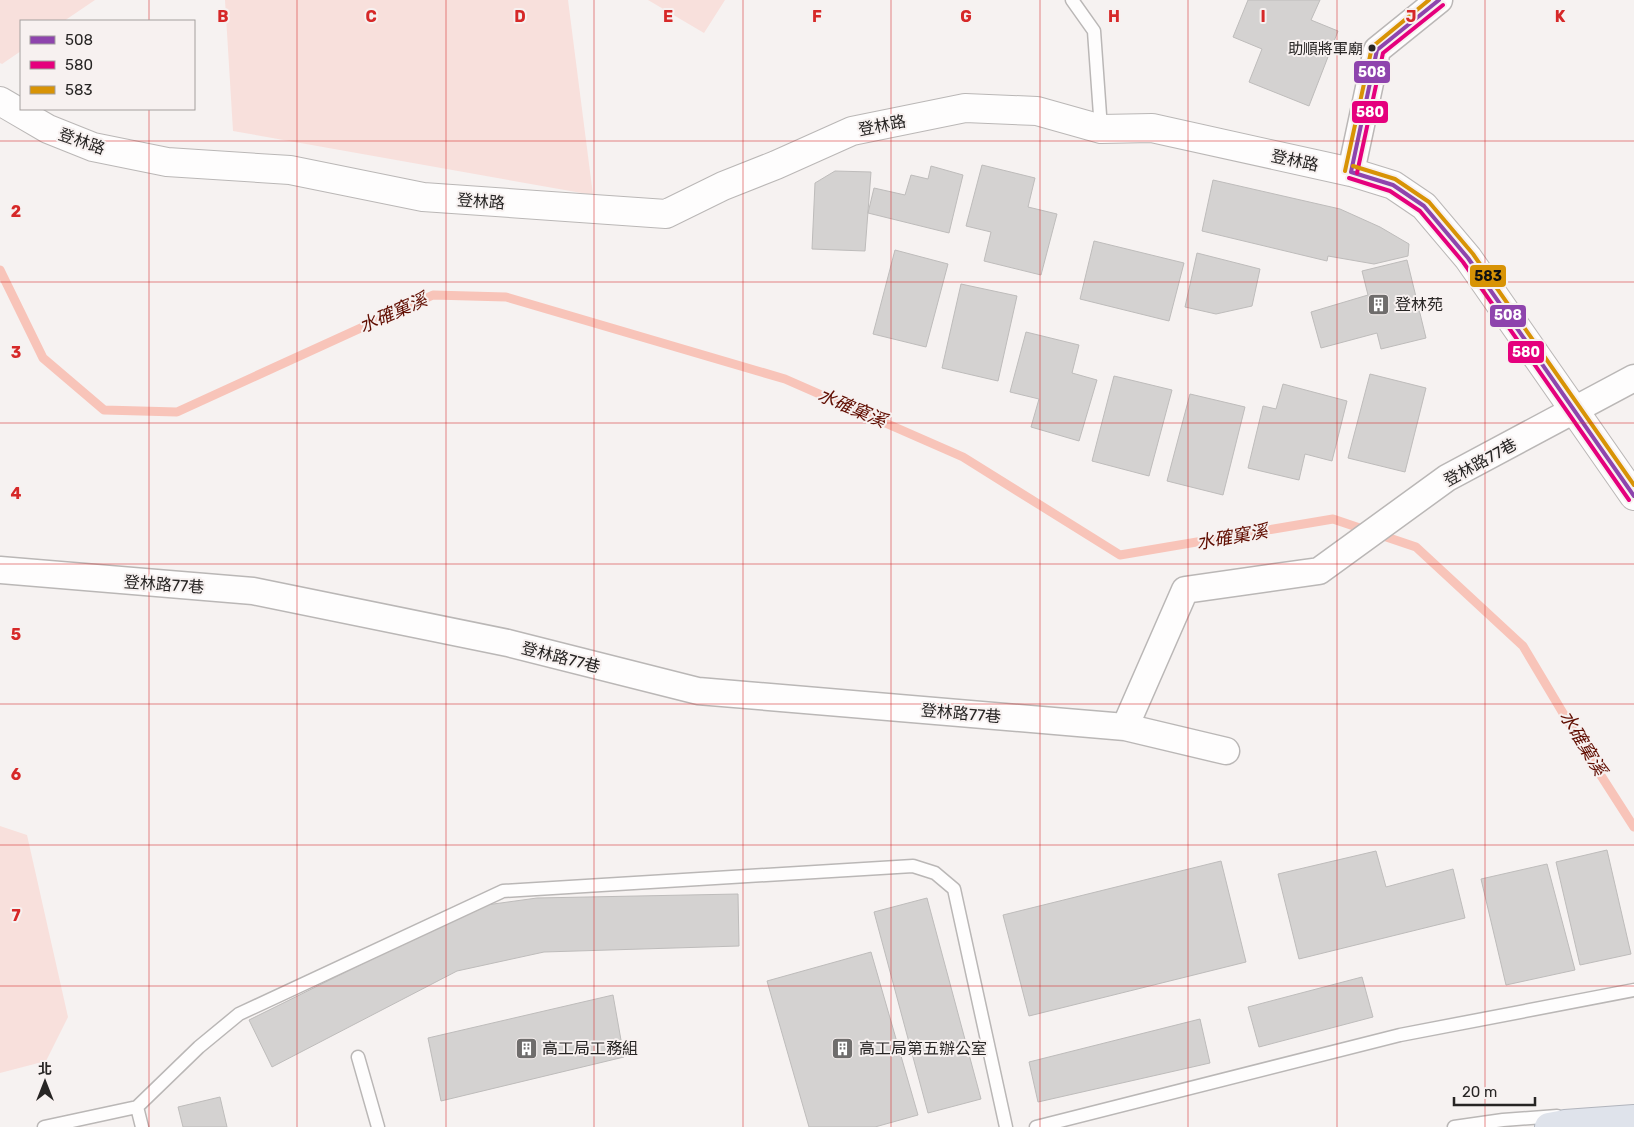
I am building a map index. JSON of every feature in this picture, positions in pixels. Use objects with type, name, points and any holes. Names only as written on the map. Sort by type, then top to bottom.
[{"type":"highway","points":[[1548,1127],[1634,1119]]},
{"type":"street","points":[[1350,172],[1377,50],[1440,0]]},
{"type":"street","name":"登林路","points":[[0,101],[48,129],[93,147],[167,162],[290,170],[423,197],[666,214],[723,186],[852,131],[965,108],[1037,111],[1102,129],[1152,128],[1350,172],[1393,185],[1424,206],[1468,258],[1634,496]]},
{"type":"street","name":"登林路77巷","points":[[1125,727],[1185,590],[1319,571],[1447,478],[1634,378]]},
{"type":"street","name":"登林路77巷","points":[[0,570],[253,590],[508,643],[698,692],[1125,727],[1226,751]]},
{"type":"lane","points":[[1072,0],[1094,32],[1102,129]]},
{"type":"lane","points":[[44,1127],[137,1107],[199,1047],[239,1014],[503,891],[913,866],[935,872],[954,889],[1006,1127]]},
{"type":"lane","points":[[1036,1127],[1400,1035],[1634,990]]},
{"type":"lane","points":[[358,1057],[378,1127]]},
{"type":"lane","points":[[137,1107],[142,1127]]},
{"type":"lane","points":[[1454,1127],[1503,1120],[1634,1110]]},
{"type":"shaded area","points":[[0,0],[95,0],[65,20],[20,20],[20,52],[2,64],[0,63]]},
{"type":"shaded area","points":[[225,0],[568,0],[593,195],[233,131]]},
{"type":"shaded area","points":[[648,0],[725,0],[704,33]]},
{"type":"shaded area","points":[[0,826],[27,835],[68,1017],[46,1061],[0,1073]]},
{"type":"building","points":[[1248,0],[1320,0],[1311,20],[1338,31],[1309,106],[1249,82],[1262,49],[1233,37]]},
{"type":"building","points":[[982,165],[1035,178],[1028,207],[1057,214],[1041,275],[984,261],[991,232],[966,226]]},
{"type":"building","points":[[931,166],[963,175],[949,233],[868,213],[874,188],[905,195],[911,175],[928,179]]},
{"type":"building","points":[[835,171],[871,172],[865,251],[812,249],[815,183]]},
{"type":"building","points":[[1213,180],[1340,209],[1380,227],[1409,244],[1408,256],[1374,264],[1328,256],[1327,261],[1202,231]]},
{"type":"building","points":[[1094,241],[1184,263],[1169,321],[1080,299]]},
{"type":"building","points":[[895,250],[948,264],[926,347],[873,334]]},
{"type":"building","points":[[1197,253],[1260,269],[1252,306],[1216,314],[1185,307]]},
{"type":"building","name":"登林苑","points":[[1407,260],[1426,338],[1381,349],[1377,333],[1321,348],[1311,312],[1368,295],[1362,271]]},
{"type":"building","points":[[961,284],[1017,296],[998,381],[942,368]]},
{"type":"building","points":[[1026,332],[1079,345],[1072,373],[1097,380],[1079,441],[1031,427],[1039,399],[1010,392]]},
{"type":"building","points":[[1370,374],[1426,388],[1405,472],[1348,458]]},
{"type":"building","points":[[1114,376],[1172,390],[1149,476],[1092,461]]},
{"type":"building","points":[[1283,384],[1347,401],[1332,461],[1305,454],[1299,480],[1248,468],[1263,406],[1276,409]]},
{"type":"building","points":[[1190,394],[1245,407],[1223,495],[1167,481]]},
{"type":"building","points":[[1607,850],[1631,954],[1580,965],[1556,862]]},
{"type":"building","points":[[1376,851],[1386,887],[1453,869],[1465,918],[1299,959],[1278,874]]},
{"type":"building","points":[[1221,861],[1246,962],[1029,1016],[1003,915]]},
{"type":"building","points":[[1547,864],[1575,970],[1506,985],[1481,879]]},
{"type":"building","points":[[738,894],[739,946],[544,952],[457,971],[272,1067],[249,1020],[479,906],[537,898]]},
{"type":"building","points":[[927,898],[981,1099],[928,1113],[874,912]]},
{"type":"building","name":"高工局第五辦公室","points":[[871,952],[918,1115],[875,1127],[809,1127],[767,981]]},
{"type":"building","points":[[1362,977],[1373,1017],[1259,1047],[1248,1007]]},
{"type":"building","name":"高工局工務組","points":[[613,995],[624,1057],[441,1101],[428,1038]]},
{"type":"building","points":[[1200,1019],[1210,1063],[1038,1102],[1029,1062]]},
{"type":"building","points":[[220,1097],[227,1127],[183,1127],[178,1107]]},
{"type":"waterway","name":"水確窠溪","points":[[0,270],[43,358],[104,410],[177,412],[433,295],[506,297],[785,379],[963,457],[1120,555],[1333,519],[1416,547],[1523,646],[1591,760],[1634,827]]},
{"type":"transit line","name":"583","points":[[1345,171],[1372,47],[1429,0]]},
{"type":"transit line","name":"508","points":[[1351,172],[1377,50],[1439,0]]},
{"type":"transit line","name":"580","points":[[1357,173],[1383,53],[1443,5]]},
{"type":"transit line","name":"583","points":[[1353,166],[1395,179],[1429,202],[1473,254],[1634,485]]},
{"type":"transit line","name":"508","points":[[1351,172],[1393,185],[1424,206],[1468,258],[1634,496]]},
{"type":"transit line","name":"580","points":[[1349,178],[1390,191],[1420,211],[1463,262],[1629,500]]},
{"type":"place","name":"助順將軍廟","points":[[1372,48]]},
{"type":"place","name":"登林苑","points":[[1379,304]]},
{"type":"place","name":"高工局工務組","points":[[526,1048]]},
{"type":"place","name":"高工局第五辦公室","points":[[843,1048]]}]
